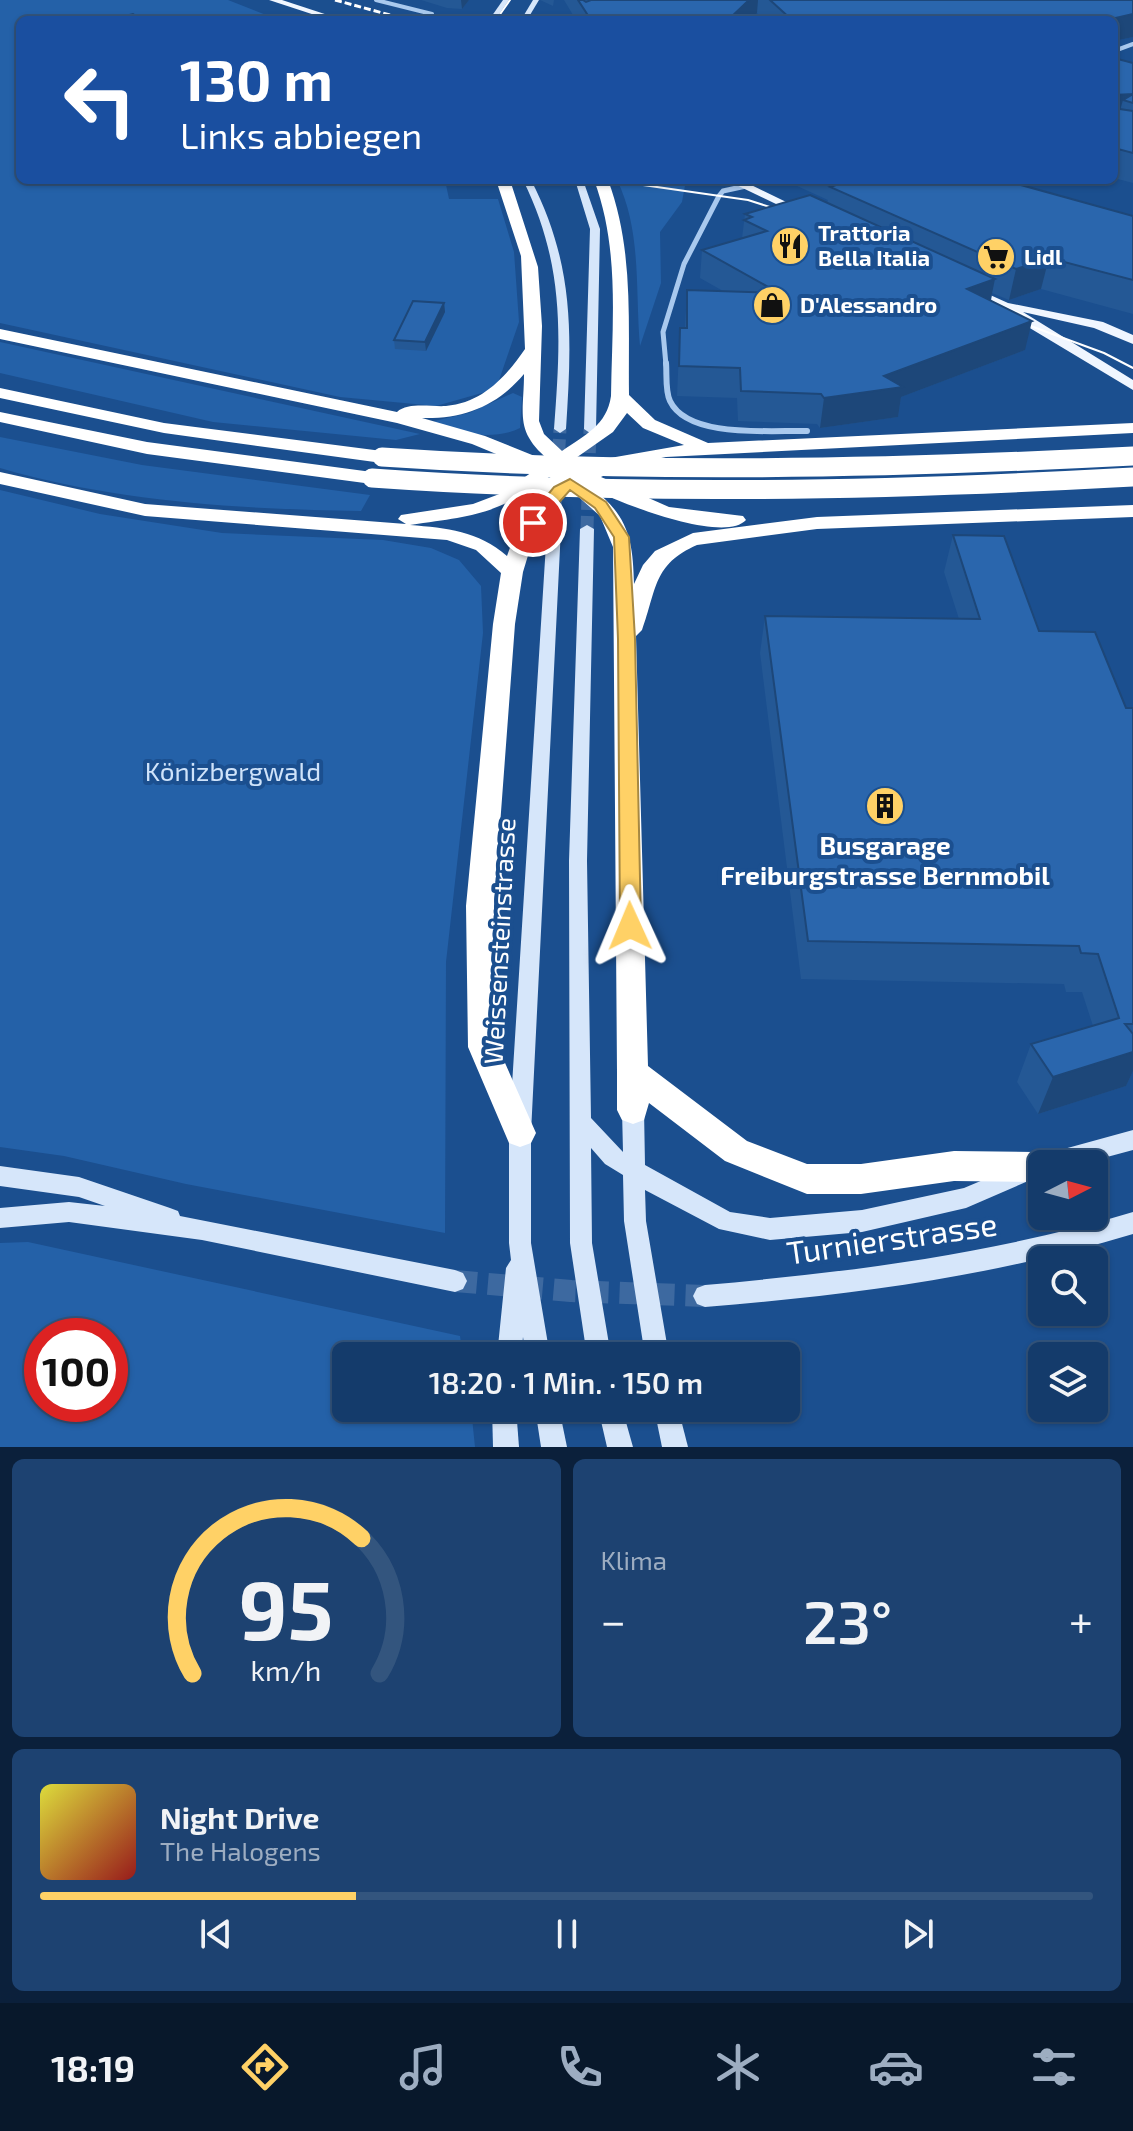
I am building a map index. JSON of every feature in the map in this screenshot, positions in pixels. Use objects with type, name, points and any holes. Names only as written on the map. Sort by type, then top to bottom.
[{"type":"highway","points":[[504,184],[530,263],[533,349],[530,423],[534,435],[555,466]]},
{"type":"highway","points":[[362,525],[477,509],[509,497],[607,428],[618,413],[618,248],[614,217],[602,184]]},
{"type":"highway","points":[[0,334],[364,410],[480,441],[555,466],[577,479],[663,512],[695,518],[817,523],[1133,511]]},
{"type":"highway","points":[[364,410],[432,412],[476,405],[508,386],[533,349]]},
{"type":"highway","points":[[0,393],[164,428],[382,457],[578,469],[736,471],[890,468],[1133,456]]},
{"type":"highway","points":[[620,396],[649,424],[709,448]]},
{"type":"highway","points":[[0,417],[81,436],[190,455],[372,478],[577,490],[741,492],[901,489],[1133,477]]},
{"type":"highway","points":[[520,1133],[483,1047],[480,906],[503,638],[512,572],[523,539],[559,490],[617,462],[649,453],[1133,428]]},
{"type":"highway","points":[[0,478],[145,510],[222,518],[362,525],[462,537],[483,546],[512,572]]},
{"type":"highway","points":[[577,479],[600,505],[621,537],[626,639],[633,1110]]},
{"type":"highway","points":[[626,639],[638,613],[640,594],[651,566],[675,545],[715,534],[817,523]]},
{"type":"highway","points":[[632,1072],[736,1151],[807,1179],[861,1179],[954,1166],[1028,1165]]},
{"type":"main road","points":[[273,0],[326,16]]},
{"type":"main road","points":[[529,184],[542,208],[563,289],[565,349],[560,429]]},
{"type":"main road","points":[[580,184],[595,229],[590,429]]},
{"type":"main road","points":[[741,184],[822,221]]},
{"type":"main road","points":[[959,285],[1000,304],[1133,386]]},
{"type":"main road","points":[[1000,304],[1089,323],[1133,340]]},
{"type":"main road","points":[[1065,346],[1072,332],[1089,323]]},
{"type":"main road","name":"Weissensteinstrasse","points":[[536,1342],[520,1243],[520,1133],[554,528]]},
{"type":"main road","points":[[587,529],[578,861],[581,1243],[597,1342]]},
{"type":"main road","points":[[633,1110],[635,1221],[655,1342]]},
{"type":"main road","name":"Turnierstrasse","points":[[581,1122],[613,1157],[634,1171],[727,1222],[770,1229],[862,1221],[966,1198],[1028,1171]]},
{"type":"main road","name":"Turnierstrasse","points":[[1096,1150],[1133,1140]]},
{"type":"main road","points":[[0,1176],[79,1187],[202,1229]]},
{"type":"main road","points":[[0,1218],[69,1212],[202,1229],[455,1281]]},
{"type":"main road","name":"Turnierstrasse","points":[[705,1296],[857,1283],[921,1274],[1038,1251],[1133,1223]]},
{"type":"main road","points":[[510,1342],[520,1243]]},
{"type":"main road","points":[[505,1422],[506,1447]]},
{"type":"main road","points":[[550,1422],[554,1447]]},
{"type":"main road","points":[[614,1422],[620,1447]]},
{"type":"main road","points":[[669,1422],[675,1447]]},
{"type":"street","points":[[376,0],[432,14]]},
{"type":"street","points":[[394,5],[399,0]]},
{"type":"street","points":[[746,186],[723,191],[684,264],[663,332],[669,400],[683,416],[717,429],[807,431]]},
{"type":"green space","points":[[0,0],[228,0],[269,16],[16,16],[16,184],[446,184],[449,199],[498,199],[514,252],[519,322],[496,389],[436,406],[340,397],[0,323]]},
{"type":"green space","points":[[619,184],[685,184],[682,202],[660,232],[661,283],[640,346],[634,240]]},
{"type":"green space","points":[[0,342],[420,434],[396,440],[213,422],[0,373]]},
{"type":"green space","points":[[513,393],[522,397],[520,428],[511,432],[476,435],[452,430],[434,421],[469,413]]},
{"type":"green space","points":[[0,437],[142,465],[370,495],[361,511],[179,502],[89,489],[0,468]]},
{"type":"green space","name":"Könizbergwald","points":[[0,490],[100,514],[222,533],[383,540],[431,548],[459,560],[481,586],[483,633],[446,962],[445,1233],[186,1184],[64,1156],[0,1147]]},
{"type":"green space","points":[[28,1242],[460,1336],[461,1342],[332,1342],[332,1422],[472,1422],[475,1447],[0,1447],[0,1243]]},
{"type":"building","points":[[578,0],[749,0],[732,16],[588,16]]},
{"type":"building","points":[[770,0],[1133,0],[1133,14],[1118,17],[788,16]]},
{"type":"building","points":[[1118,59],[1133,63],[1133,94],[1118,95]]},
{"type":"building","points":[[1133,94],[1133,103],[1123,100]]},
{"type":"building","points":[[1118,106],[1133,111],[1133,153],[1118,149]]},
{"type":"building","points":[[839,184],[1017,184],[1133,216],[1133,280],[1049,258],[1016,269],[830,187]]},
{"type":"building","points":[[810,195],[995,279],[967,289],[1032,321],[884,376],[903,387],[824,398],[821,394],[741,391],[740,368],[679,366],[680,328],[687,328],[687,290],[779,293],[702,250],[767,231],[744,220],[752,217],[745,214]]},
{"type":"building","points":[[413,301],[444,303],[425,342],[394,340]]},
{"type":"building","points":[[953,535],[1004,536],[1039,631],[1095,632],[1126,708],[1133,708],[1133,1024],[1125,1024],[1133,1034],[1133,1052],[1053,1077],[1031,1044],[1119,1018],[1098,954],[1081,953],[1079,946],[808,941],[765,616],[980,619]]},
{"type":"tunnel","points":[[554,528],[560,429]]},
{"type":"tunnel","points":[[587,529],[590,429]]},
{"type":"tunnel","points":[[455,1281],[571,1291],[705,1296]]},
{"type":"tram line","points":[[499,16],[510,0]]},
{"type":"tram line","points":[[636,184],[748,200],[792,214]]},
{"type":"tram line","points":[[970,291],[1025,316]]},
{"type":"tram line","points":[[1009,318],[1104,353],[1133,368]]},
{"type":"railway","points":[[335,0],[393,16]]},
{"type":"place","name":"Trattoria Bella Italia","points":[[790,246]]},
{"type":"place","name":"Lidl","points":[[996,257]]},
{"type":"place","name":"D'Alessandro","points":[[772,305]]},
{"type":"place","name":"Busgarage Freiburgstrasse Bernmobil","points":[[885,806]]},
{"type":"route","points":[[533,523],[559,490],[570,483],[600,505],[618,528],[621,537],[626,639],[630,926]]}]
